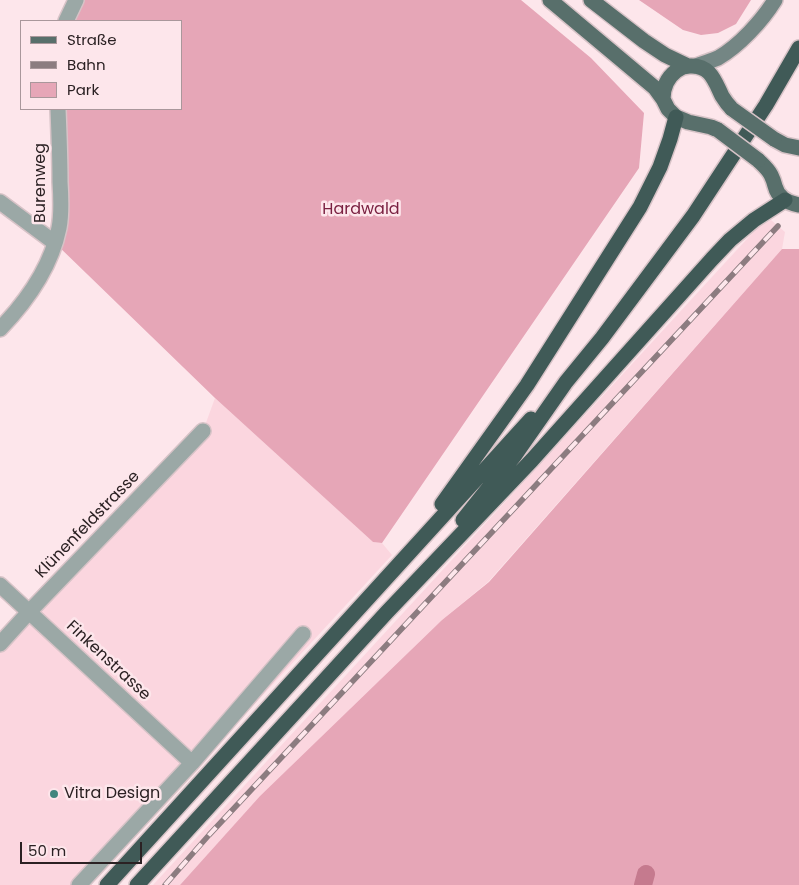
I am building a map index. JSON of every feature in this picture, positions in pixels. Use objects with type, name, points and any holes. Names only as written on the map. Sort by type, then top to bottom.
[{"type":"highway","points":[[107,885],[566,382],[602,338],[693,216],[766,105],[799,48]]},
{"type":"highway","points":[[370,598],[433,517],[527,385],[640,207],[660,167],[676,117]]},
{"type":"highway","points":[[137,885],[387,612],[532,460],[690,282],[730,240],[754,220],[792,202]]},
{"type":"highway","points":[[387,612],[515,456],[566,382]]},
{"type":"main road","points":[[550,0],[655,88],[664,99],[668,109],[676,117],[688,122],[711,126],[758,160],[771,174],[777,192],[792,202]]},
{"type":"main road","points":[[591,0],[665,55],[702,68],[711,74],[732,109],[774,139],[799,148]]},
{"type":"main road","points":[[664,99],[665,87],[671,75],[681,68],[692,66]]},
{"type":"street","points":[[66,20],[76,0]]},
{"type":"street","points":[[692,66],[718,57],[735,45],[752,30],[774,0]]},
{"type":"street","name":"Burenweg","points":[[0,330],[15,314],[43,273],[60,226],[58,110]]},
{"type":"street","points":[[0,202],[55,243]]},
{"type":"street","name":"Klünenfeldstrasse","points":[[0,644],[203,431]]},
{"type":"street","name":"Finkenstrasse","points":[[0,585],[192,763]]},
{"type":"street","points":[[79,885],[192,763],[303,634]]},
{"type":"shaded area","points":[[771,220],[785,232],[782,249],[488,582],[442,620],[260,796],[180,885],[153,885],[757,228]]},
{"type":"shaded area","points":[[215,398],[373,542],[382,543],[392,555],[88,885],[0,885],[0,644],[203,431]]},
{"type":"green space","name":"Hardwald","points":[[76,0],[521,0],[591,58],[644,113],[639,168],[382,543],[373,542],[215,398],[55,243],[58,110],[182,110],[182,20],[66,20]]},
{"type":"green space","points":[[639,0],[751,0],[736,24],[718,33],[701,35],[683,30]]},
{"type":"green space","points":[[782,249],[799,249],[799,885],[180,885],[260,796],[442,620],[489,582]]},
{"type":"waterway","points":[[643,885],[646,874]]},
{"type":"railway","points":[[165,885],[209,835],[778,226]]},
{"type":"place","name":"Vitra Design","points":[[54,794]]}]
